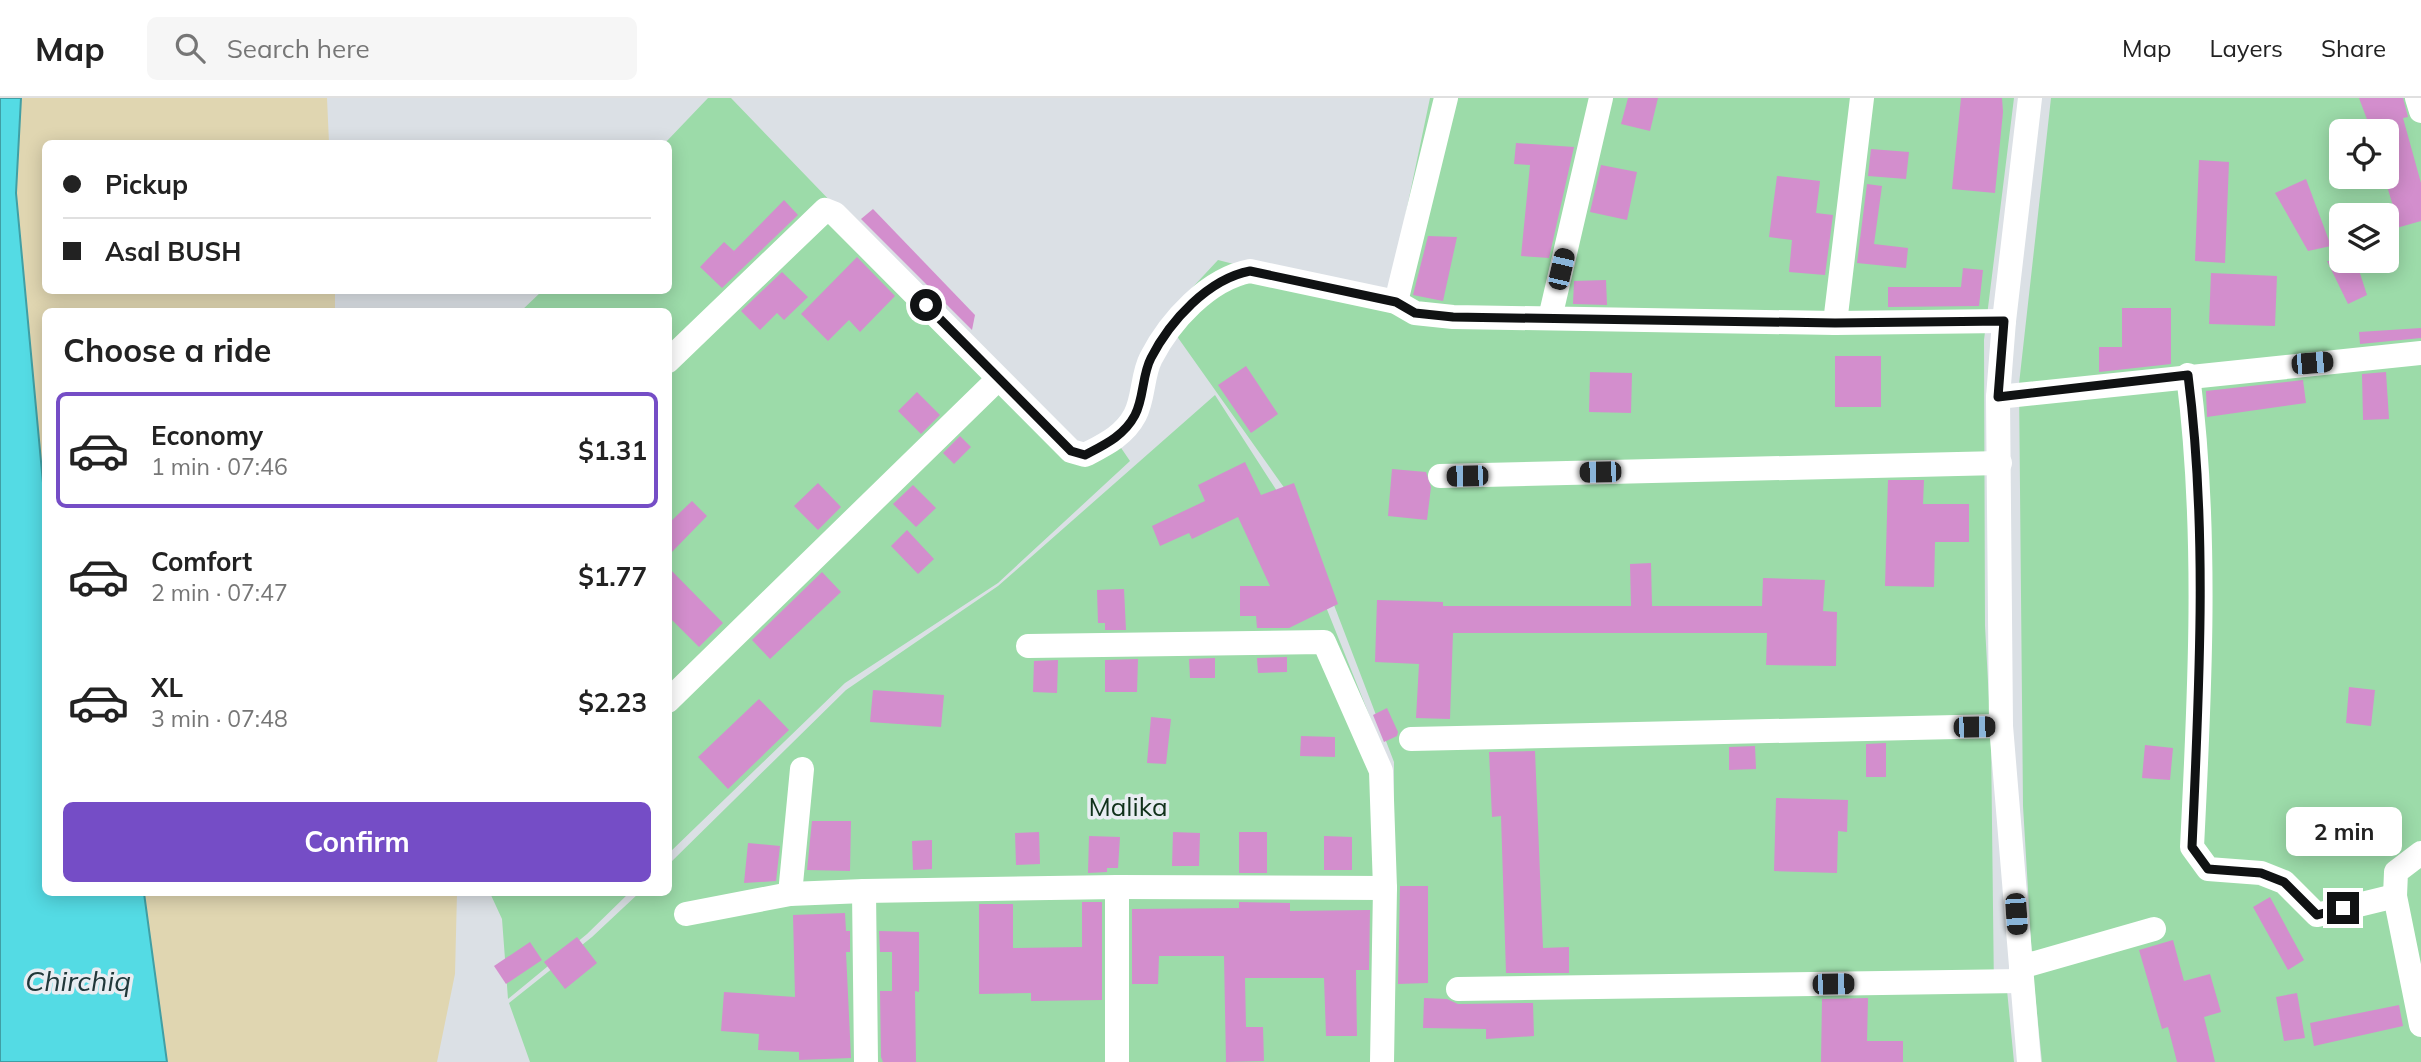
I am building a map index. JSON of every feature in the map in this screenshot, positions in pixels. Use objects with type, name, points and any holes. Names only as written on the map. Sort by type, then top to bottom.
[{"type":"street","points":[[1396,302],[1446,98]]},
{"type":"street","points":[[1550,318],[1601,98]]},
{"type":"street","points":[[1835,323],[1862,98]]},
{"type":"street","points":[[2029,98],[1998,397],[2001,726],[2029,1062]]},
{"type":"street","points":[[2417,98],[2421,111]]},
{"type":"street","points":[[672,357],[825,210],[835,214],[1071,451],[1085,455],[1115,439],[1135,415],[1150,359],[1177,319],[1190,305],[1231,275],[1250,271],[1396,302],[1415,313],[1453,317],[1835,323],[2004,321]]},
{"type":"street","points":[[1998,397],[2188,375],[2421,353]]},
{"type":"street","points":[[2188,375],[2194,425],[2201,666],[2192,847],[2208,869],[2261,873],[2284,882],[2317,915],[2395,897]]},
{"type":"street","points":[[672,697],[998,379]]},
{"type":"street","points":[[1440,476],[2000,463]]},
{"type":"street","points":[[1028,646],[1324,642],[1381,771],[1385,888],[1382,1062]]},
{"type":"street","points":[[1411,739],[2001,726]]},
{"type":"street","points":[[790,894],[802,769]]},
{"type":"street","points":[[2421,853],[2396,872],[2395,897],[2421,1029]]},
{"type":"street","points":[[686,914],[790,894],[864,891],[1117,887],[1385,888]]},
{"type":"street","points":[[1117,887],[1118,1062]]},
{"type":"street","points":[[864,891],[866,1062]]},
{"type":"street","points":[[1458,989],[2021,974],[2154,929]]},
{"type":"green space","points":[[708,98],[731,98],[1079,459],[1115,439],[1130,461],[998,583],[845,683],[672,850],[672,308],[524,308],[539,294],[672,294],[672,140],[668,140]]},
{"type":"green space","points":[[1430,98],[2014,98],[1984,340],[1985,626],[1991,738],[1994,992],[2007,990],[2014,1062],[1392,1062],[1394,762],[1295,503],[1164,318],[1218,260],[1387,303]]},
{"type":"green space","points":[[2051,98],[2421,98],[2421,1062],[2042,1062],[2033,974],[2023,806],[2019,384]]},
{"type":"green space","name":"Malika","points":[[1215,395],[1284,502],[1388,762],[1381,1062],[530,1062],[509,1003],[592,937],[636,896],[672,896],[672,861],[846,690],[998,586]]},
{"type":"green space","points":[[491,896],[626,896],[587,934],[508,999],[502,919]]},
{"type":"sand","points":[[0,98],[327,98],[329,140],[42,140],[42,294],[335,294],[335,308],[42,308],[42,896],[457,896],[455,974],[437,1062],[0,1062]]},
{"type":"water","name":"Chirchiq","points":[[0,98],[21,98],[16,193],[42,472],[42,896],[144,896],[167,1062],[0,1062]]},
{"type":"building","points":[[1628,98],[1658,98],[1650,131],[1621,124]]},
{"type":"building","points":[[1961,98],[2002,98],[1995,193],[1952,189]]},
{"type":"building","points":[[2359,98],[2403,98],[2408,117],[2403,118],[2421,183],[2421,221],[2399,227],[2399,203],[2392,203],[2388,189],[2399,189],[2399,119],[2367,119]]},
{"type":"building","points":[[1516,143],[1574,147],[1549,258],[1521,256],[1530,165],[1514,164]]},
{"type":"building","points":[[1871,149],[1909,152],[1906,179],[1868,176]]},
{"type":"building","points":[[2199,160],[2229,162],[2225,263],[2195,261]]},
{"type":"building","points":[[1601,165],[1637,172],[1627,220],[1590,212]]},
{"type":"building","points":[[1777,176],[1820,181],[1816,213],[1833,215],[1825,275],[1789,272],[1792,240],[1769,237]]},
{"type":"building","points":[[2306,179],[2329,246],[2308,251],[2275,193]]},
{"type":"building","points":[[1867,184],[1882,186],[1874,244],[1908,248],[1906,268],[1857,263]]},
{"type":"building","points":[[784,200],[798,215],[722,288],[700,267],[724,242],[734,251]]},
{"type":"building","points":[[873,209],[975,315],[972,330],[861,219]]},
{"type":"building","points":[[1428,236],[1457,237],[1443,301],[1413,295]]},
{"type":"building","points":[[857,257],[895,296],[860,332],[849,320],[828,341],[801,314]]},
{"type":"building","points":[[1963,268],[1983,270],[1979,306],[1888,307],[1888,287],[1961,287]]},
{"type":"building","points":[[782,272],[808,297],[784,320],[777,313],[760,330],[741,311]]},
{"type":"building","points":[[2211,273],[2277,276],[2275,326],[2209,324]]},
{"type":"building","points":[[2333,273],[2360,273],[2367,295],[2348,304]]},
{"type":"building","points":[[1606,280],[1607,305],[1573,304],[1574,281]]},
{"type":"building","points":[[2122,308],[2171,308],[2171,364],[2099,372],[2099,347],[2122,347]]},
{"type":"building","points":[[2421,328],[2421,338],[2360,344],[2359,332]]},
{"type":"building","points":[[1835,356],[1881,356],[1881,407],[1835,407]]},
{"type":"building","points":[[1246,366],[1278,414],[1251,433],[1218,385]]},
{"type":"building","points":[[1590,372],[1632,373],[1631,413],[1589,412]]},
{"type":"building","points":[[2386,372],[2389,419],[2363,420],[2362,374]]},
{"type":"building","points":[[2303,380],[2306,403],[2207,417],[2206,391]]},
{"type":"building","points":[[917,392],[940,415],[921,434],[898,411]]},
{"type":"building","points":[[960,436],[971,447],[954,464],[943,453]]},
{"type":"building","points":[[1245,462],[1261,495],[1294,483],[1338,604],[1289,628],[1257,628],[1256,616],[1240,616],[1240,586],[1270,586],[1238,517],[1192,539],[1189,533],[1160,546],[1152,526],[1205,501],[1198,485]]},
{"type":"building","points":[[1392,469],[1426,472],[1431,487],[1427,520],[1388,516]]},
{"type":"building","points":[[1888,480],[1924,480],[1923,504],[1969,504],[1969,542],[1935,542],[1934,587],[1885,586]]},
{"type":"building","points":[[818,483],[841,507],[818,530],[794,506]]},
{"type":"building","points":[[913,485],[936,508],[916,527],[893,504]]},
{"type":"building","points":[[692,501],[707,516],[672,552],[672,520]]},
{"type":"building","points":[[907,530],[934,559],[918,574],[891,546]]},
{"type":"building","points":[[1651,563],[1652,606],[1762,606],[1763,578],[1825,580],[1823,611],[1837,612],[1836,666],[1766,665],[1767,633],[1453,633],[1450,719],[1416,718],[1419,664],[1375,662],[1377,600],[1443,602],[1443,606],[1631,606],[1630,564]]},
{"type":"building","points":[[672,571],[723,623],[699,647],[672,620]]},
{"type":"building","points":[[822,572],[841,592],[770,659],[752,640]]},
{"type":"building","points":[[1124,589],[1126,630],[1105,630],[1105,623],[1098,623],[1097,590]]},
{"type":"building","points":[[1287,657],[1287,672],[1258,673],[1257,658]]},
{"type":"building","points":[[1215,658],[1215,678],[1190,678],[1189,659]]},
{"type":"building","points":[[1138,659],[1137,692],[1105,692],[1105,660]]},
{"type":"building","points":[[1058,660],[1057,693],[1033,692],[1034,661]]},
{"type":"building","points":[[2349,687],[2375,690],[2371,726],[2346,723]]},
{"type":"building","points":[[873,690],[944,695],[941,727],[870,722]]},
{"type":"building","points":[[759,699],[789,730],[728,789],[698,757]]},
{"type":"building","points":[[1387,708],[1398,732],[1397,736],[1384,742],[1373,715]]},
{"type":"building","points":[[1151,717],[1171,719],[1166,764],[1147,763]]},
{"type":"building","points":[[1301,736],[1335,737],[1335,757],[1300,756]]},
{"type":"building","points":[[1886,743],[1886,777],[1866,777],[1866,744]]},
{"type":"building","points":[[2145,745],[2173,748],[2170,780],[2142,778]]},
{"type":"building","points":[[1755,746],[1756,769],[1729,770],[1729,747]]},
{"type":"building","points":[[1535,751],[1543,948],[1569,947],[1569,973],[1506,973],[1501,816],[1492,817],[1489,752]]},
{"type":"building","points":[[1776,798],[1848,800],[1847,832],[1838,831],[1837,873],[1774,871]]},
{"type":"building","points":[[812,821],[851,821],[850,871],[807,870]]},
{"type":"building","points":[[1039,832],[1040,864],[1016,865],[1015,833]]},
{"type":"building","points":[[1173,832],[1200,833],[1199,866],[1172,866]]},
{"type":"building","points":[[1239,832],[1267,832],[1267,873],[1239,873]]},
{"type":"building","points":[[1089,836],[1120,837],[1118,868],[1107,868],[1107,872],[1088,873]]},
{"type":"building","points":[[1324,836],[1352,837],[1352,870],[1324,870]]},
{"type":"building","points":[[932,840],[932,869],[913,870],[912,841]]},
{"type":"building","points":[[748,843],[780,846],[776,881],[744,883]]},
{"type":"building","points":[[1400,886],[1428,886],[1428,983],[1398,984]]},
{"type":"building","points":[[2270,897],[2304,960],[2288,970],[2253,907]]},
{"type":"building","points":[[1082,902],[1102,902],[1102,1000],[1031,1001],[1031,993],[979,994],[979,904],[1013,904],[1013,948],[1082,947]]},
{"type":"building","points":[[1239,902],[1290,903],[1290,911],[1370,910],[1369,970],[1356,970],[1357,1036],[1326,1036],[1324,978],[1245,978],[1246,1027],[1263,1027],[1264,1061],[1226,1062],[1224,956],[1159,956],[1158,984],[1132,984],[1132,909],[1239,908]]},
{"type":"building","points":[[845,913],[846,931],[850,931],[850,952],[846,952],[851,1058],[799,1060],[799,1052],[758,1050],[759,1034],[721,1031],[724,992],[795,997],[793,915]]},
{"type":"building","points":[[879,931],[919,932],[919,992],[915,991],[916,1062],[883,1062],[881,1057],[880,991],[892,991],[892,952],[880,952]]},
{"type":"building","points":[[577,937],[597,963],[565,989],[544,962]]},
{"type":"building","points":[[2173,940],[2184,981],[2210,974],[2221,1012],[2204,1017],[2215,1062],[2177,1062],[2168,1027],[2162,1029],[2139,950]]},
{"type":"building","points":[[530,942],[542,960],[506,984],[494,966]]},
{"type":"building","points":[[2297,993],[2305,1038],[2284,1041],[2276,997]]},
{"type":"building","points":[[1424,998],[1447,999],[1458,1004],[1533,1003],[1534,1036],[1486,1039],[1486,1029],[1423,1028]]},
{"type":"building","points":[[1868,998],[1867,1041],[1903,1041],[1903,1062],[1821,1062],[1822,999]]},
{"type":"building","points":[[2399,1005],[2403,1026],[2314,1046],[2310,1023]]},
{"type":"route","points":[[926,305],[1071,451],[1085,455],[1115,439],[1135,415],[1150,359],[1177,319],[1190,305],[1231,275],[1250,271],[1396,302],[1415,313],[1453,317],[1835,323],[2004,321],[1998,397],[2188,375],[2194,425],[2201,666],[2192,847],[2208,869],[2261,873],[2284,882],[2317,915],[2343,908]]}]
